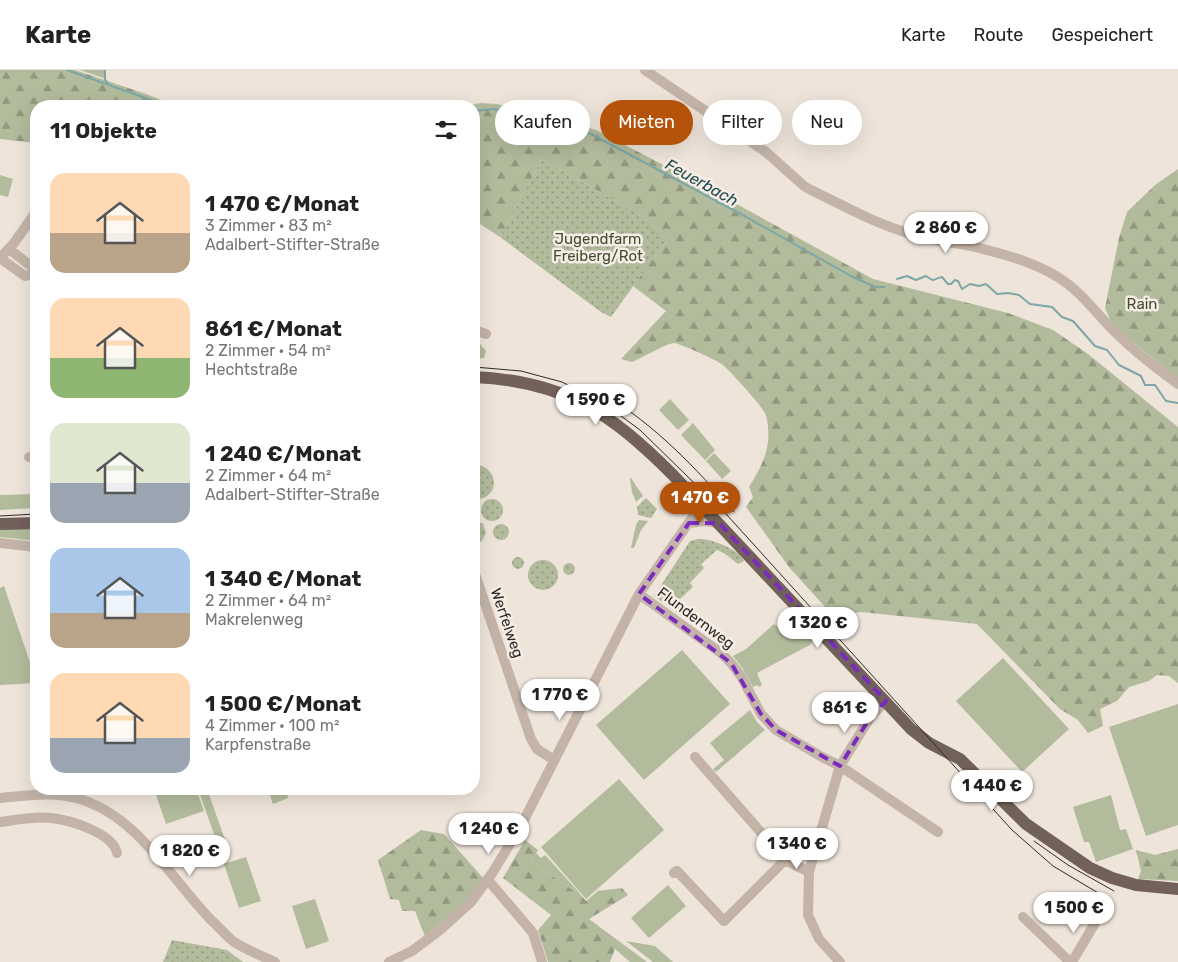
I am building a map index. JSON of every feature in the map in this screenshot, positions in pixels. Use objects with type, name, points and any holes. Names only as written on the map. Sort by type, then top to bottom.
[{"type":"main road","points":[[480,377],[498,378],[535,385],[570,396],[618,425],[644,446],[719,523],[911,730],[921,738],[960,759],[1026,824],[1075,859],[1101,874],[1126,882],[1178,889]]},
{"type":"main road","points":[[0,524],[30,523]]},
{"type":"street","points":[[645,70],[766,152],[804,186],[878,222],[908,234],[1006,255],[1057,276],[1076,291],[1114,332],[1154,367],[1178,384]]},
{"type":"street","points":[[30,220],[0,258],[25,276],[30,274]]},
{"type":"street","points":[[9,249],[30,266]]},
{"type":"street","points":[[480,332],[486,334]]},
{"type":"street","points":[[388,962],[412,951],[440,930],[471,902],[490,876],[523,822],[639,594],[701,505]]},
{"type":"street","points":[[689,523],[704,521],[719,523]]},
{"type":"street","points":[[0,543],[30,546]]},
{"type":"street","name":"Werfelweg","points":[[480,589],[531,739],[537,749],[554,760]]},
{"type":"street","name":"Flundernweg","points":[[639,594],[721,653],[741,676],[761,714],[776,730],[840,766],[938,832]]},
{"type":"street","points":[[840,962],[819,939],[808,915],[809,872],[840,766],[871,716],[886,701]]},
{"type":"street","points":[[695,757],[785,860],[809,872]]},
{"type":"street","points":[[0,798],[39,795]]},
{"type":"street","points":[[58,795],[76,798],[108,811],[138,835],[200,908],[233,941],[275,962]]},
{"type":"street","points":[[0,822],[50,817],[76,823],[102,835],[116,846],[117,853]]},
{"type":"street","points":[[674,873],[677,871],[724,921],[785,860]]},
{"type":"street","points":[[490,876],[533,933],[542,962]]},
{"type":"street","points":[[1023,917],[1071,962],[1098,918]]},
{"type":"highlighted area","points":[[689,523],[719,523],[886,701],[871,716],[840,766],[776,730],[761,714],[731,663],[639,594]]},
{"type":"green space","points":[[0,70],[75,70],[162,100],[30,100],[30,142],[0,139]]},
{"type":"green space","points":[[80,70],[105,70],[106,79]]},
{"type":"green space","points":[[480,103],[495,104],[495,145],[590,145],[590,128],[596,130],[600,132],[600,145],[625,145],[873,279],[1008,313],[1053,330],[1088,354],[1178,427],[1178,683],[1169,676],[1157,675],[1149,681],[1129,687],[1117,701],[1100,709],[1103,726],[1088,733],[1078,720],[1060,709],[977,624],[861,612],[844,614],[835,618],[789,567],[746,507],[753,497],[749,487],[763,461],[768,444],[768,425],[764,411],[723,365],[691,349],[674,343],[632,362],[621,359],[666,311],[633,286],[668,238],[642,216],[542,159],[500,237],[480,224]]},
{"type":"green space","name":"Jugendfarm Freiberg/Rot","points":[[542,159],[642,216],[668,238],[611,317],[601,312],[500,237]]},
{"type":"green space","name":"Rain","points":[[1178,169],[1178,379],[1113,326],[1105,308],[1119,238],[1127,212],[1155,185]]},
{"type":"green space","points":[[0,175],[13,179],[8,197],[0,195]]},
{"type":"green space","points":[[480,344],[486,351],[484,358],[480,358]]},
{"type":"green space","points":[[670,399],[689,420],[678,430],[659,410]]},
{"type":"green space","points":[[693,423],[715,450],[705,460],[681,435]]},
{"type":"green space","points":[[714,453],[731,471],[722,479],[706,461]]},
{"type":"green space","points":[[480,466],[486,469],[494,479],[492,491],[488,496],[480,498]]},
{"type":"green space","points":[[630,478],[643,496],[636,502],[632,492]]},
{"type":"green space","points":[[30,494],[30,508],[0,510],[0,495]]},
{"type":"green space","points":[[646,498],[657,509],[651,518],[638,515],[637,507]]},
{"type":"green space","points":[[492,499],[500,502],[503,510],[500,518],[492,521],[484,518],[481,510],[484,502]]},
{"type":"green space","points":[[639,520],[648,521],[641,530],[634,548],[631,548],[636,525]]},
{"type":"green space","points":[[480,522],[483,524],[486,533],[480,542]]},
{"type":"green space","points":[[501,524],[507,526],[509,532],[507,538],[501,540],[495,538],[493,532],[495,526]]},
{"type":"green space","points":[[0,529],[30,529],[30,540],[0,537]]},
{"type":"green space","points":[[698,539],[710,540],[724,545],[736,552],[744,561],[738,564],[717,550],[701,564],[704,568],[690,583],[693,587],[679,600],[685,608],[686,613],[683,617],[654,596],[690,541]]},
{"type":"green space","points":[[520,557],[523,558],[523,568],[516,569],[513,568],[512,561],[513,558]]},
{"type":"green space","points":[[543,560],[554,564],[558,575],[554,586],[543,590],[532,586],[528,575],[532,564]]},
{"type":"green space","points":[[567,563],[571,563],[575,569],[571,575],[567,575],[563,571],[563,567]]},
{"type":"green space","points":[[4,586],[30,662],[30,683],[0,685],[0,588]]},
{"type":"green space","points":[[788,611],[816,637],[810,645],[757,673],[762,685],[753,687],[733,656],[746,649],[774,624],[781,630],[788,625],[782,616]]},
{"type":"green space","points":[[682,650],[730,704],[644,780],[596,725]]},
{"type":"green space","points":[[1003,658],[1069,729],[1022,772],[956,701]]},
{"type":"green space","points":[[1178,704],[1178,825],[1146,836],[1109,727]]},
{"type":"green space","points":[[750,710],[757,722],[765,730],[716,772],[713,769],[724,760],[710,743]]},
{"type":"green space","points":[[619,779],[664,830],[586,899],[541,847]]},
{"type":"green space","points":[[156,795],[198,795],[204,811],[166,824]]},
{"type":"green space","points":[[200,795],[209,795],[228,848],[220,851]]},
{"type":"green space","points":[[270,795],[287,795],[288,798],[273,804]]},
{"type":"green space","points":[[1111,795],[1120,830],[1126,829],[1133,849],[1096,862],[1089,842],[1084,842],[1073,807]]},
{"type":"green space","points":[[421,830],[444,834],[484,879],[468,900],[425,936],[415,911],[402,911],[399,900],[390,899],[378,860]]},
{"type":"green space","points":[[525,840],[538,850],[531,861],[574,891],[576,889],[586,901],[598,891],[622,888],[628,895],[589,919],[647,962],[630,962],[615,949],[610,962],[548,962],[538,930],[551,915],[503,878]]},
{"type":"green space","points":[[1178,849],[1178,881],[1138,879],[1141,871],[1136,850],[1155,855]]},
{"type":"green space","points":[[536,853],[541,858],[545,855],[576,889],[574,891],[531,861]]},
{"type":"green space","points":[[246,857],[261,901],[239,908],[224,864]]},
{"type":"green space","points":[[668,885],[686,906],[649,938],[631,918]]},
{"type":"green space","points":[[315,899],[329,941],[306,949],[292,906]]},
{"type":"green space","points":[[172,940],[227,950],[243,962],[163,962]]},
{"type":"green space","points":[[626,941],[655,946],[673,962],[653,962]]},
{"type":"waterway","name":"Feuerbach","points":[[67,70],[151,100]]},
{"type":"waterway","points":[[105,70],[105,79],[108,84]]},
{"type":"waterway","name":"Feuerbach","points":[[480,110],[493,109],[509,111],[591,134],[739,213],[851,276],[875,287],[884,287]]},
{"type":"waterway","name":"Feuerbach","points":[[897,279],[907,276],[916,280],[926,276],[933,280],[942,277],[948,284],[955,280],[958,281],[962,289],[970,284],[979,286],[986,284],[997,294],[1019,295],[1030,304],[1052,307],[1062,317],[1073,321],[1095,346],[1107,350],[1119,365],[1141,376],[1145,385],[1155,385],[1166,401],[1178,403]]},
{"type":"tram line","points":[[480,368],[521,371],[562,382],[602,402],[640,430],[727,515],[1012,830],[1053,866],[1110,900]]},
{"type":"tram line","points":[[605,395],[641,420],[674,448],[734,512]]},
{"type":"tram line","points":[[0,516],[30,514]]},
{"type":"tram line","points":[[1034,841],[1068,865],[1114,891]]}]
